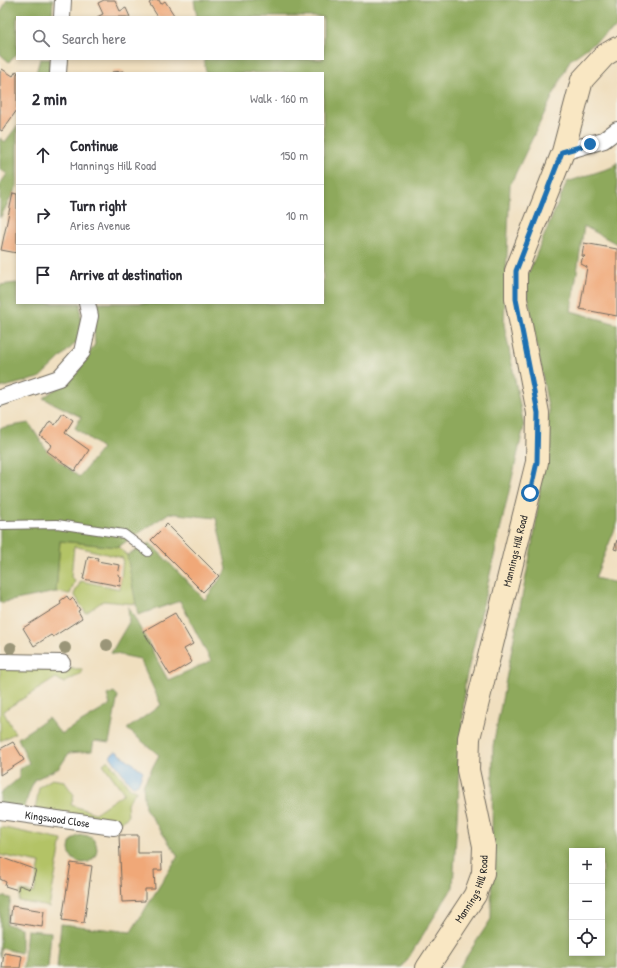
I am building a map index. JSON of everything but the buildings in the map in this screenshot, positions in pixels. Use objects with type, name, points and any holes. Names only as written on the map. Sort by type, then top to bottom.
[{"type":"main road","name":"Mannings Hill Road","points":[[427,968],[475,895],[483,873],[484,846],[468,770],[469,738],[537,462],[538,413],[516,299],[516,271],[562,152],[582,80],[605,55],[617,48]]},
{"type":"street","points":[[62,16],[63,0]]},
{"type":"street","points":[[58,72],[59,60]]},
{"type":"street","points":[[562,152],[604,140],[617,130]]},
{"type":"street","points":[[0,398],[59,378],[82,352],[90,316],[87,304]]},
{"type":"street","points":[[0,662],[62,663]]},
{"type":"street","name":"Kingswood Close","points":[[0,811],[114,827]]},
{"type":"lane","points":[[0,525],[58,524],[124,534],[148,552]]},
{"type":"green space","points":[[7,0],[53,0],[52,16],[16,16],[16,55],[9,62],[0,54],[0,14]]},
{"type":"green space","points":[[194,0],[617,0],[617,27],[570,60],[510,185],[504,324],[524,426],[465,683],[453,887],[402,968],[57,968],[61,924],[131,932],[178,856],[145,808],[143,785],[159,755],[127,729],[161,705],[140,659],[111,653],[129,622],[128,606],[168,680],[211,661],[180,601],[138,615],[127,555],[150,543],[205,600],[227,569],[216,518],[169,513],[118,547],[60,541],[56,592],[0,603],[0,428],[29,423],[47,451],[79,477],[102,448],[75,428],[81,417],[43,398],[77,373],[95,344],[92,304],[324,304],[324,72],[206,72],[204,60],[324,60],[324,16],[197,16]]},
{"type":"green space","points":[[40,60],[50,60],[50,72],[36,72]]},
{"type":"green space","points":[[16,127],[16,188],[0,218],[0,184],[7,174],[0,169],[0,138],[5,142]]},
{"type":"green space","points":[[617,162],[617,244],[584,226],[571,311],[617,324],[617,524],[595,578],[617,583],[617,968],[459,968],[491,919],[493,746],[535,530],[549,412],[525,281],[567,182],[613,167]]},
{"type":"green space","points":[[16,283],[16,304],[80,304],[82,337],[39,378],[0,388],[0,285]]},
{"type":"green space","points":[[60,541],[118,547],[127,555],[136,604],[103,601],[86,613],[74,594],[81,581],[120,589],[123,558],[74,546],[71,577],[75,581],[70,594],[56,592]]},
{"type":"green space","points":[[0,667],[82,669],[82,673],[64,683],[56,678],[3,711],[15,733],[0,741]]},
{"type":"green space","points":[[114,692],[118,696],[109,743],[94,741],[92,751],[69,753],[59,768],[34,780],[23,810],[0,806],[0,794],[19,778],[19,769],[29,763],[18,738],[48,718],[61,734],[110,705],[107,695]]},
{"type":"green space","points":[[108,760],[130,788],[137,790],[127,803],[128,817],[120,822],[35,811],[39,787],[52,779],[64,781],[74,795],[71,805],[95,813],[124,793],[103,764]]},
{"type":"green space","points":[[0,827],[62,840],[49,907],[19,901],[21,891],[34,893],[40,863],[0,855]]},
{"type":"green space","points":[[83,835],[93,839],[97,849],[93,859],[83,863],[73,859],[69,849],[73,839]]},
{"type":"green space","points":[[0,896],[11,898],[6,924],[21,928],[21,953],[1,948],[0,957]]},
{"type":"green space","points":[[27,930],[51,932],[48,968],[23,968]]},
{"type":"water","points":[[116,751],[143,771],[138,784],[133,786],[129,782],[110,756]]},
{"type":"route","points":[[530,493],[537,462],[538,413],[516,299],[516,271],[562,152],[590,144]]}]
